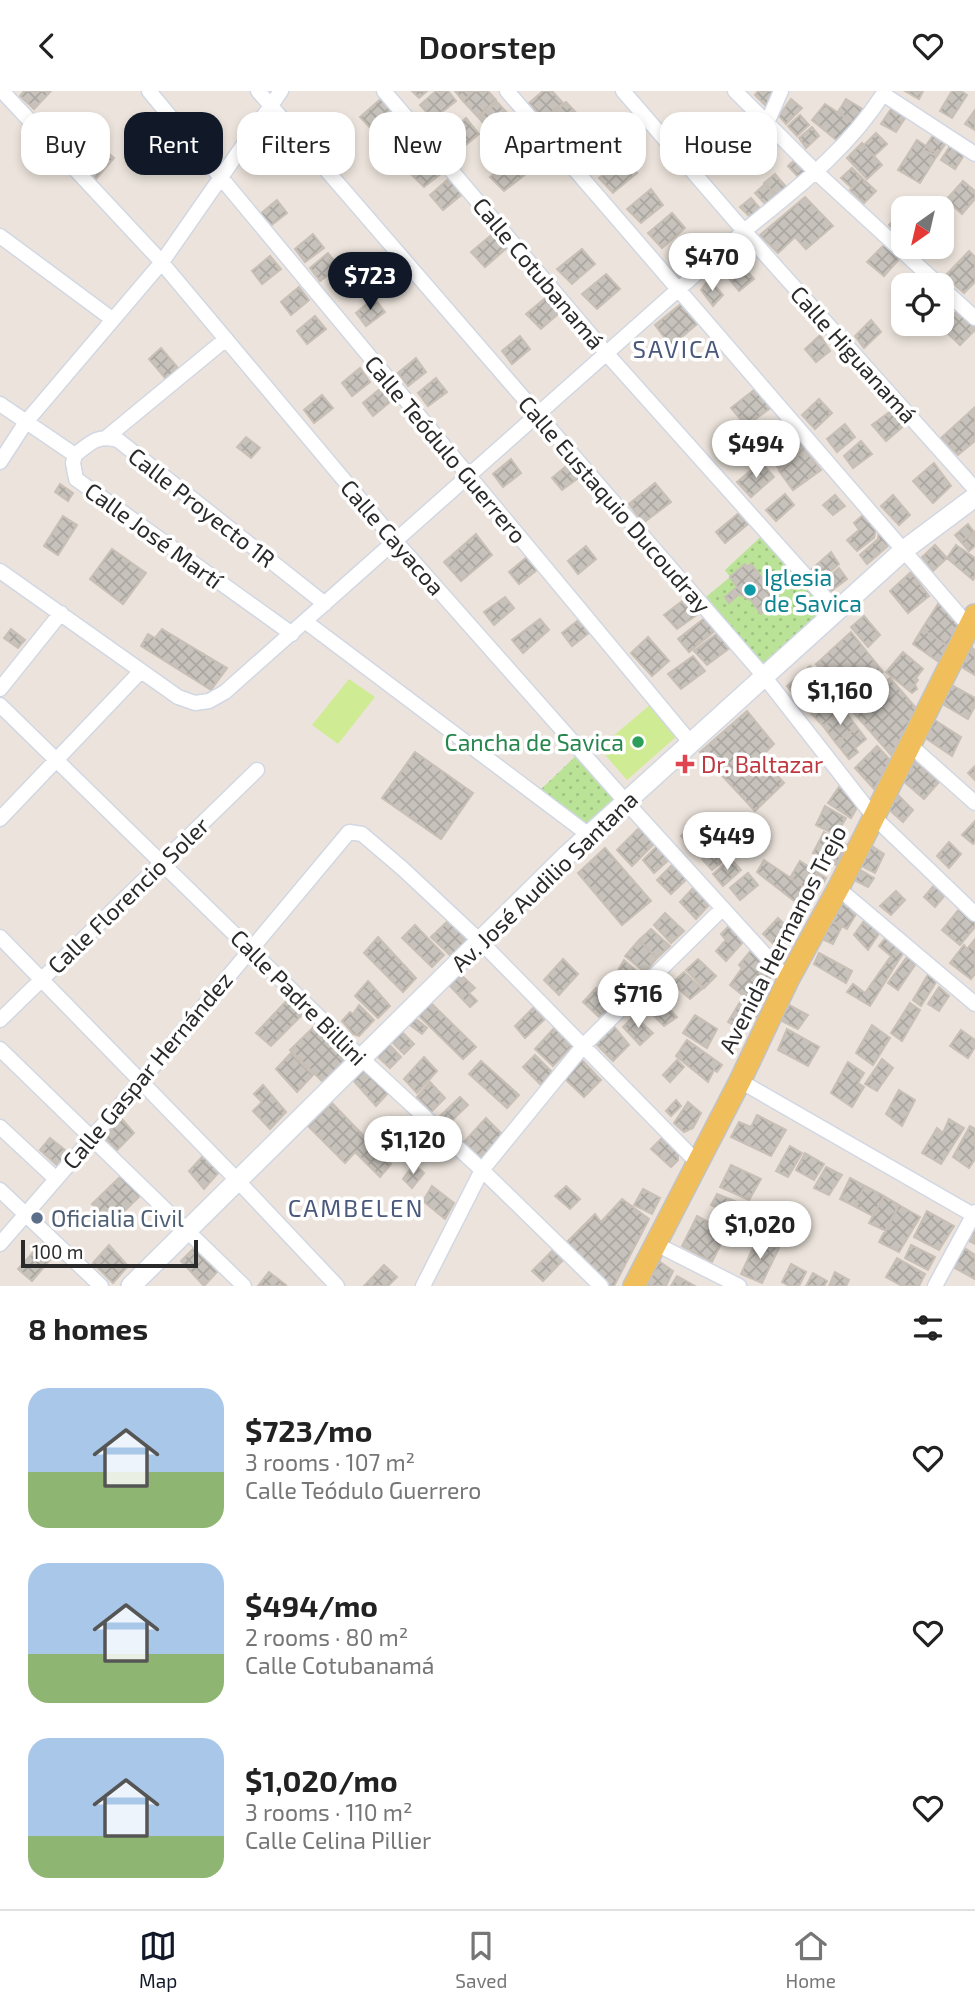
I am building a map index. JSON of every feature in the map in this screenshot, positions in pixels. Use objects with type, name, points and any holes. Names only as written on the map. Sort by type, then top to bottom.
[{"type":"main road","name":"Av. José Audilio Santana","points":[[131,1286],[589,835],[904,550],[975,496]]},
{"type":"main road","name":"Avenida Hermanos Trejo","points":[[634,1286],[740,1081],[788,980],[839,889],[973,625]]},
{"type":"street","name":"Calle Cayacoa","points":[[2,91],[162,262],[396,542],[788,980]]},
{"type":"street","name":"Calle Teódulo Guerrero","points":[[149,91],[690,742]]},
{"type":"street","name":"Calle Eustaquio Ducoudray","points":[[258,91],[763,675],[874,817],[975,914]]},
{"type":"street","points":[[0,462],[26,422],[162,262],[282,91]]},
{"type":"street","name":"Calle Cotubanamá","points":[[384,91],[607,354],[836,610]]},
{"type":"street","points":[[507,91],[904,550],[973,625]]},
{"type":"street","name":"Calle Higuanamá","points":[[623,91],[744,231],[975,489]]},
{"type":"street","points":[[735,91],[756,112]]},
{"type":"street","points":[[772,112],[781,91]]},
{"type":"street","points":[[0,571],[178,697],[195,703],[209,701],[225,692],[306,622],[744,231],[816,172],[861,128],[884,93],[975,154]]},
{"type":"street","points":[[777,133],[926,273]]},
{"type":"street","points":[[2,243],[112,320]]},
{"type":"street","points":[[954,299],[975,319]]},
{"type":"street","points":[[107,437],[226,339]]},
{"type":"street","name":"Calle José Martí","points":[[0,404],[75,455],[72,463],[76,479],[292,634]]},
{"type":"street","name":"Calle Proyecto 1R","points":[[75,455],[95,439],[107,437],[118,440],[325,604]]},
{"type":"street","points":[[0,689],[61,613]]},
{"type":"street","points":[[306,622],[589,835]]},
{"type":"street","points":[[0,819],[141,671]]},
{"type":"street","name":"Calle Padre Billini","points":[[0,705],[251,948],[360,1058],[482,1170],[601,1286]]},
{"type":"street","points":[[910,745],[975,803]]},
{"type":"street","name":"Calle Florencio Soler","points":[[0,1020],[257,770]]},
{"type":"street","name":"Calle Gaspar Hernández","points":[[0,1244],[141,1081],[349,832],[362,834],[480,941]]},
{"type":"street","points":[[839,889],[975,1004]]},
{"type":"street","points":[[423,1286],[482,1170],[584,1045],[722,909]]},
{"type":"street","points":[[0,937],[337,1286]]},
{"type":"street","points":[[480,941],[691,1156],[698,1160]]},
{"type":"street","points":[[0,1049],[244,1286]]},
{"type":"street","points":[[740,1081],[975,1214],[935,1286]]},
{"type":"street","points":[[0,1127],[55,1178]]},
{"type":"street","points":[[0,1190],[101,1286]]},
{"type":"street","points":[[656,1244],[738,1286]]},
{"type":"green space","points":[[766,532],[836,610],[763,675],[700,602],[730,577],[725,570]]},
{"type":"green space","points":[[349,679],[375,697],[338,744],[312,725]]},
{"type":"green space","name":"Cancha de Savica","points":[[651,704],[677,736],[627,780],[599,748]]},
{"type":"green space","points":[[581,751],[626,802],[589,835],[535,795]]},
{"type":"building","points":[[24,91],[51,91],[34,109],[20,96]]},
{"type":"building","points":[[412,91],[427,91],[419,98]]},
{"type":"building","points":[[436,91],[448,91],[456,101],[442,112],[426,112],[420,105]]},
{"type":"building","points":[[455,91],[474,91],[463,101]]},
{"type":"building","points":[[474,91],[488,91],[496,100],[480,112],[478,117],[463,101]]},
{"type":"building","points":[[543,91],[552,91],[563,103],[552,112],[537,112],[529,103]]},
{"type":"building","points":[[758,91],[777,91],[770,105],[766,106],[755,95]]},
{"type":"building","points":[[905,91],[923,91],[919,99]]},
{"type":"building","points":[[952,91],[961,91],[967,95],[952,118],[940,111]]},
{"type":"building","points":[[383,97],[395,112],[369,112],[369,127],[360,117]]},
{"type":"building","points":[[791,99],[802,108],[786,124],[779,116]]},
{"type":"building","points":[[846,99],[866,111],[857,125],[838,112]]},
{"type":"building","points":[[497,102],[506,112],[486,112]]},
{"type":"building","points":[[566,102],[575,112],[555,112]]},
{"type":"building","points":[[825,104],[858,126],[840,143],[812,120]]},
{"type":"building","points":[[893,106],[907,115],[896,132],[881,124]]},
{"type":"building","points":[[975,110],[975,130],[965,124]]},
{"type":"building","points":[[800,115],[809,125],[797,136],[788,126]]},
{"type":"building","points":[[466,118],[479,134],[466,145]]},
{"type":"building","points":[[812,127],[819,136],[806,148],[799,138]]},
{"type":"building","points":[[936,131],[948,140],[937,156],[923,150]]},
{"type":"building","points":[[876,133],[887,144],[874,156],[864,145]]},
{"type":"building","points":[[917,140],[938,154],[920,183],[898,170]]},
{"type":"building","points":[[862,143],[882,165],[867,179],[847,158]]},
{"type":"building","points":[[952,143],[966,152],[955,169],[941,160]]},
{"type":"building","points":[[798,157],[811,171],[801,180],[788,166]]},
{"type":"building","points":[[852,168],[862,178],[852,188],[841,178]]},
{"type":"building","points":[[412,175],[439,175],[424,187]]},
{"type":"building","points":[[453,175],[466,191],[443,210],[430,195]]},
{"type":"building","points":[[492,175],[524,175],[504,191],[490,177]]},
{"type":"building","points":[[603,175],[635,175],[613,193],[599,178]]},
{"type":"building","points":[[776,175],[787,188],[778,197],[764,183]]},
{"type":"building","points":[[862,178],[876,191],[864,203],[850,190]]},
{"type":"building","points":[[963,181],[975,191],[975,199],[962,214],[954,207],[954,196],[950,196]]},
{"type":"building","points":[[765,184],[778,198],[768,207],[755,193]]},
{"type":"building","points":[[651,189],[663,205],[641,223],[627,209]]},
{"type":"building","points":[[805,197],[833,226],[806,249],[795,237],[778,253],[760,235]]},
{"type":"building","points":[[751,198],[763,212],[753,220],[740,207]]},
{"type":"building","points":[[277,200],[287,213],[269,227],[259,215]]},
{"type":"building","points":[[672,213],[685,228],[662,248],[648,233]]},
{"type":"building","points":[[495,232],[508,247],[485,267],[471,252]]},
{"type":"building","points":[[313,234],[324,248],[305,262],[295,249]]},
{"type":"building","points":[[887,242],[891,246],[891,259],[899,259],[884,276],[867,262]]},
{"type":"building","points":[[582,249],[595,264],[572,284],[557,269]]},
{"type":"building","points":[[729,251],[754,279],[739,291],[716,262]]},
{"type":"building","points":[[969,251],[975,257],[975,282],[964,293],[954,284],[954,273],[948,273]]},
{"type":"building","points":[[328,253],[339,267],[320,281],[310,268]]},
{"type":"building","points":[[270,256],[281,269],[262,284],[252,271]]},
{"type":"building","points":[[606,274],[620,289],[597,309],[582,294]]},
{"type":"building","points":[[709,279],[723,295],[713,306],[701,290]]},
{"type":"building","points":[[299,287],[309,300],[291,315],[281,302]]},
{"type":"building","points":[[550,294],[564,309],[541,329],[526,314]]},
{"type":"building","points":[[374,298],[385,312],[366,326],[356,313]]},
{"type":"building","points":[[681,304],[697,324],[671,346],[655,325]]},
{"type":"building","points":[[959,309],[975,325],[975,330],[960,345],[950,336],[954,336],[954,314]]},
{"type":"building","points":[[315,316],[326,329],[307,344],[297,331]]},
{"type":"building","points":[[871,320],[881,332],[864,348],[855,336]]},
{"type":"building","points":[[820,335],[830,351],[816,362],[805,349]]},
{"type":"building","points":[[520,336],[530,349],[512,364],[502,351]]},
{"type":"building","points":[[161,348],[178,368],[166,379],[149,359]]},
{"type":"building","points":[[416,358],[426,372],[408,386],[398,373]]},
{"type":"building","points":[[360,368],[370,382],[352,396],[342,383]]},
{"type":"building","points":[[436,378],[447,392],[428,406],[418,393]]},
{"type":"building","points":[[758,387],[773,406],[746,426],[731,408]]},
{"type":"building","points":[[381,388],[391,401],[373,416],[363,403]]},
{"type":"building","points":[[322,395],[333,408],[314,423],[304,410]]},
{"type":"building","points":[[819,399],[832,413],[815,429],[802,415]]},
{"type":"building","points":[[975,407],[975,441],[958,455],[941,438]]},
{"type":"building","points":[[892,410],[905,425],[886,441],[872,425]]},
{"type":"building","points":[[845,424],[855,437],[837,452],[827,439]]},
{"type":"building","points":[[791,430],[806,449],[779,469],[764,451]]},
{"type":"building","points":[[246,437],[260,448],[251,458],[237,447]]},
{"type":"building","points":[[861,441],[872,454],[853,468],[844,456]]},
{"type":"building","points":[[805,450],[821,470],[793,490],[779,471]]},
{"type":"building","points":[[511,459],[521,473],[503,487],[493,474]]},
{"type":"building","points":[[761,462],[774,477],[751,497],[737,482]]},
{"type":"building","points":[[570,463],[581,476],[562,490],[552,478]]},
{"type":"building","points":[[934,463],[951,486],[933,503],[913,481]]},
{"type":"building","points":[[655,483],[671,502],[643,523],[629,504]]},
{"type":"building","points":[[60,484],[73,493],[68,501],[55,492]]},
{"type":"building","points":[[785,494],[794,505],[776,521],[766,510]]},
{"type":"building","points":[[835,495],[845,506],[833,515],[823,505]]},
{"type":"building","points":[[893,495],[910,515],[899,525],[881,506]]},
{"type":"building","points":[[739,513],[748,524],[725,543],[716,532]]},
{"type":"building","points":[[863,515],[876,529],[874,538],[857,551],[847,540],[859,530],[854,523]]},
{"type":"building","points":[[63,516],[77,525],[58,555],[44,546]]},
{"type":"building","points":[[968,524],[974,532],[961,542],[955,535]]},
{"type":"building","points":[[879,530],[890,544],[867,564],[860,555],[878,539]]},
{"type":"building","points":[[974,532],[975,546],[969,551],[961,542]]},
{"type":"building","points":[[476,534],[492,555],[461,581],[444,562]]},
{"type":"building","points":[[935,545],[947,558],[933,571],[922,557]]},
{"type":"building","points":[[956,545],[975,558],[973,580],[947,558]]},
{"type":"building","points":[[586,546],[596,559],[578,574],[568,561]]},
{"type":"building","points":[[112,549],[146,573],[123,604],[90,579]]},
{"type":"building","points":[[831,552],[839,564],[822,579],[812,569]]},
{"type":"building","points":[[527,557],[537,570],[519,584],[509,572]]},
{"type":"building","name":"Iglesia de Savica","points":[[745,564],[747,567],[751,564],[767,584],[764,587],[775,599],[761,614],[751,600],[739,594],[729,603],[725,597],[737,587],[730,577]]},
{"type":"building","points":[[839,568],[847,579],[831,591],[824,581]]},
{"type":"building","points":[[911,572],[929,596],[908,613],[890,591]]},
{"type":"building","points":[[689,596],[701,612],[677,629],[664,615]]},
{"type":"building","points":[[505,597],[514,608],[494,625],[484,612]]},
{"type":"building","points":[[940,601],[957,620],[959,628],[949,647],[922,629]]},
{"type":"building","points":[[864,616],[880,635],[868,647],[851,627]]},
{"type":"building","points":[[706,617],[716,630],[689,652],[678,639]]},
{"type":"building","points":[[540,619],[549,630],[523,653],[512,640]]},
{"type":"building","points":[[580,619],[590,632],[572,646],[562,633]]},
{"type":"building","points":[[11,629],[25,640],[18,648],[4,638]]},
{"type":"building","points":[[162,629],[227,668],[211,690],[141,646],[148,634],[155,638]]},
{"type":"building","points":[[922,629],[949,647],[939,662],[913,644]]},
{"type":"building","points":[[719,632],[731,647],[707,665],[694,651]]},
{"type":"building","points":[[851,632],[883,672],[849,704],[816,664]]},
{"type":"building","points":[[648,637],[669,661],[652,676],[631,653]]},
{"type":"building","points":[[969,644],[975,651],[975,675],[960,666]]},
{"type":"building","points":[[903,652],[923,669],[916,678],[917,689],[912,693],[886,672]]},
{"type":"building","points":[[693,656],[705,671],[681,689],[668,674]]},
{"type":"building","points":[[810,666],[829,689],[806,708],[787,686]]},
{"type":"building","points":[[890,678],[917,709],[891,755],[854,713]]},
{"type":"building","points":[[950,684],[975,698],[975,706],[968,719],[941,703]]},
{"type":"building","points":[[829,689],[844,710],[823,726],[806,708]]},
{"type":"building","points":[[844,710],[857,727],[836,743],[823,726]]},
{"type":"building","points":[[747,711],[774,744],[761,757],[784,783],[755,811],[700,752]]},
{"type":"building","points":[[933,719],[961,737],[952,756],[924,737]]},
{"type":"building","points":[[857,727],[866,739],[855,748],[858,752],[849,759],[836,743]]},
{"type":"building","points":[[877,746],[890,760],[874,789],[855,768]]},
{"type":"building","points":[[415,752],[473,793],[441,839],[382,798]]},
{"type":"building","points":[[913,759],[939,782],[924,799],[901,779]]},
{"type":"building","points":[[975,766],[975,780],[968,773]]},
{"type":"building","points":[[843,781],[859,804],[851,818],[828,803]]},
{"type":"building","points":[[897,794],[913,810],[903,822],[886,807]]},
{"type":"building","points":[[825,806],[846,818],[836,835],[816,825]]},
{"type":"building","points":[[699,821],[709,832],[691,848],[681,836]]},
{"type":"building","points":[[975,821],[975,842],[973,844],[962,835]]},
{"type":"building","points":[[642,825],[656,842],[632,866],[617,850]]},
{"type":"building","points":[[824,832],[847,845],[836,865],[813,853]]},
{"type":"building","points":[[727,839],[735,851],[712,870],[702,859]]},
{"type":"building","points":[[949,842],[961,854],[949,868],[937,856]]},
{"type":"building","points":[[869,844],[884,854],[875,873],[858,864]]},
{"type":"building","points":[[658,845],[670,859],[654,873],[643,860]]},
{"type":"building","points":[[605,848],[651,901],[622,925],[578,873]]},
{"type":"building","points":[[731,859],[741,870],[723,886],[713,874]]},
{"type":"building","points":[[764,860],[816,895],[806,910],[757,872]]},
{"type":"building","points":[[800,861],[826,878],[816,895],[790,878]]},
{"type":"building","points":[[675,862],[688,878],[671,894],[657,880]]},
{"type":"building","points":[[857,868],[874,878],[868,887],[852,879]]},
{"type":"building","points":[[748,873],[758,885],[740,900],[730,888]]},
{"type":"building","points":[[936,883],[946,894],[935,907],[924,897]]},
{"type":"building","points":[[694,887],[709,905],[696,919],[680,902]]},
{"type":"building","points":[[896,891],[905,900],[891,915],[880,906]]},
{"type":"building","points":[[840,901],[846,901],[858,911],[847,929],[832,921]]},
{"type":"building","points":[[960,908],[975,921],[975,927],[960,945],[942,930]]},
{"type":"building","points":[[665,913],[684,931],[671,943],[654,925]]},
{"type":"building","points":[[451,918],[471,938],[452,957],[431,937]]},
{"type":"building","points":[[778,918],[796,935],[786,950],[781,951],[763,934]]},
{"type":"building","points":[[866,918],[880,932],[868,950],[854,935]]},
{"type":"building","points":[[829,921],[842,926],[833,944],[822,939]]},
{"type":"building","points":[[415,925],[444,955],[432,967],[402,938]]},
{"type":"building","points":[[730,925],[744,941],[726,961],[716,951],[726,940],[721,934]]},
{"type":"building","points":[[651,929],[670,946],[657,958],[639,940]]},
{"type":"building","points":[[378,937],[416,978],[403,992],[364,953]]},
{"type":"building","points":[[886,937],[905,950],[870,1006],[847,992],[853,984],[865,993],[891,956],[879,946]]},
{"type":"building","points":[[975,939],[975,974],[971,979],[950,963],[964,945],[967,949]]},
{"type":"building","points":[[639,940],[657,958],[645,972],[625,956]]},
{"type":"building","points":[[752,949],[771,971],[755,1005],[730,985],[742,968],[739,965]]},
{"type":"building","points":[[819,953],[852,971],[846,983],[814,964]]},
{"type":"building","points":[[909,954],[917,962],[898,990],[888,983]]},
{"type":"building","points":[[563,959],[578,974],[559,995],[544,980]]},
{"type":"building","points":[[698,959],[716,976],[704,988],[686,970]]},
{"type":"building","points":[[624,960],[641,975],[633,984],[618,970]]},
{"type":"building","points":[[930,971],[938,979],[921,1006],[913,1000]]},
{"type":"building","points":[[458,972],[475,988],[469,993],[477,1001],[470,1007],[448,984]]},
{"type":"building","points":[[684,972],[702,989],[690,999],[672,983]]},
{"type":"building","points":[[619,974],[631,986],[623,994],[611,983]]},
{"type":"building","points":[[368,981],[390,1006],[378,1018],[355,996]]},
{"type":"building","points":[[939,987],[949,996],[939,1011],[928,1004]]},
{"type":"building","points":[[596,988],[613,1004],[599,1017],[583,1002]]},
{"type":"building","points":[[292,995],[306,1011],[271,1046],[256,1033]]},
{"type":"building","points":[[658,997],[677,1017],[664,1026],[646,1008]]},
{"type":"building","points":[[740,1002],[758,1014],[745,1032],[728,1022]]},
{"type":"building","points":[[431,1003],[476,1047],[463,1059],[418,1015]]},
{"type":"building","points":[[910,1003],[920,1010],[902,1041],[891,1033]]},
{"type":"building","points":[[359,1005],[374,1020],[359,1036],[353,1034],[342,1021],[350,1012],[353,1014]]},
{"type":"building","points":[[789,1005],[808,1015],[798,1029],[780,1020]]},
{"type":"building","points":[[534,1007],[544,1020],[525,1038],[515,1026]]},
{"type":"building","points":[[695,1015],[717,1029],[707,1048],[683,1033]]},
{"type":"building","points":[[634,1016],[653,1033],[640,1045],[623,1027]]},
{"type":"building","points":[[415,1018],[427,1028],[422,1034],[410,1025]]},
{"type":"building","points":[[320,1021],[352,1053],[323,1082],[290,1050]]},
{"type":"building","points":[[613,1025],[629,1045],[613,1061],[596,1044],[597,1039]]},
{"type":"building","points":[[872,1025],[890,1038],[873,1065],[856,1053]]},
{"type":"building","points":[[555,1027],[572,1046],[553,1066],[535,1049]]},
{"type":"building","points":[[787,1029],[819,1047],[808,1066],[778,1050]]},
{"type":"building","points":[[961,1030],[975,1040],[975,1047],[968,1058],[950,1046]]},
{"type":"building","points":[[401,1031],[414,1044],[404,1054],[392,1042]]},
{"type":"building","points":[[687,1040],[722,1065],[717,1072],[714,1070],[708,1082],[676,1056]]},
{"type":"building","points":[[387,1042],[401,1057],[390,1068],[376,1055]]},
{"type":"building","points":[[291,1053],[313,1075],[297,1092],[276,1069]]},
{"type":"building","points":[[535,1055],[553,1073],[541,1085],[523,1067]]},
{"type":"building","points":[[424,1057],[437,1071],[417,1093],[404,1079]]},
{"type":"building","points":[[882,1059],[893,1068],[877,1091],[865,1084]]},
{"type":"building","points":[[582,1060],[601,1080],[584,1097],[565,1079]]},
{"type":"building","points":[[677,1060],[684,1067],[670,1082],[663,1075]]},
{"type":"building","points":[[481,1061],[519,1095],[507,1108],[469,1074]]},
{"type":"building","points":[[848,1062],[864,1073],[858,1083],[864,1087],[852,1107],[831,1093]]},
{"type":"building","points":[[363,1066],[389,1092],[376,1106],[352,1079]]},
{"type":"building","points":[[430,1082],[445,1098],[431,1112],[417,1097]]},
{"type":"building","points":[[263,1085],[286,1112],[270,1129],[253,1111],[262,1102],[254,1094]]},
{"type":"building","points":[[899,1090],[915,1100],[902,1126],[886,1114]]},
{"type":"building","points":[[460,1097],[468,1105],[445,1127],[437,1119]]},
{"type":"building","points":[[676,1100],[681,1106],[671,1116],[666,1111]]},
{"type":"building","points":[[688,1102],[701,1113],[693,1128],[684,1132],[674,1123]]},
{"type":"building","points":[[332,1103],[391,1164],[380,1177],[355,1152],[345,1163],[308,1126]]},
{"type":"building","points":[[757,1115],[786,1130],[771,1156],[731,1137],[739,1122],[751,1127]]},
{"type":"building","points":[[486,1118],[502,1134],[482,1159],[464,1142]]},
{"type":"building","points":[[122,1119],[134,1133],[117,1150],[104,1137]]},
{"type":"building","points":[[949,1119],[964,1128],[941,1164],[922,1153],[937,1128],[943,1133]]},
{"type":"building","points":[[970,1126],[975,1129],[975,1159],[969,1168],[953,1157]]},
{"type":"building","points":[[663,1137],[678,1152],[678,1160],[671,1167],[651,1149]]},
{"type":"building","points":[[50,1138],[70,1154],[59,1167],[40,1150]]},
{"type":"building","points":[[790,1146],[802,1153],[788,1177],[776,1171]]},
{"type":"building","points":[[805,1153],[824,1164],[814,1180],[796,1170]]},
{"type":"building","points":[[203,1156],[219,1172],[204,1189],[189,1171]]},
{"type":"building","points":[[414,1164],[424,1173],[412,1188],[403,1179]]},
{"type":"building","points":[[731,1165],[761,1179],[749,1200],[720,1187]]},
{"type":"building","points":[[826,1167],[842,1175],[829,1195],[814,1188]]},
{"type":"building","points":[[122,1175],[141,1195],[112,1223],[92,1204]]},
{"type":"building","points":[[850,1178],[865,1186],[854,1206],[840,1199]]},
{"type":"building","points":[[432,1186],[454,1203],[445,1219],[423,1201]]},
{"type":"building","points":[[566,1186],[580,1199],[570,1209],[555,1196]]},
{"type":"building","points":[[865,1186],[884,1196],[873,1216],[854,1206]]},
{"type":"building","points":[[643,1189],[660,1198],[652,1214],[634,1205]]},
{"type":"building","points":[[717,1194],[747,1206],[735,1230],[713,1219],[718,1208],[711,1205]]},
{"type":"building","points":[[884,1196],[899,1205],[886,1231],[869,1223]]},
{"type":"building","points":[[622,1199],[649,1219],[614,1286],[609,1286],[566,1243],[595,1214],[601,1222]]},
{"type":"building","points":[[899,1205],[920,1217],[899,1252],[879,1242]]},
{"type":"building","points":[[927,1211],[954,1226],[939,1250],[914,1237]]},
{"type":"building","points":[[697,1216],[727,1232],[712,1262],[682,1246]]},
{"type":"building","points":[[972,1226],[975,1227],[975,1244],[965,1239]]},
{"type":"building","points":[[757,1239],[779,1248],[762,1283],[741,1274]]},
{"type":"building","points":[[109,1245],[128,1266],[113,1283],[93,1263]]},
{"type":"building","points":[[911,1245],[935,1257],[928,1270],[905,1258]]},
{"type":"building","points":[[196,1246],[218,1271],[204,1286],[181,1261]]},
{"type":"building","points":[[963,1247],[975,1255],[975,1279],[953,1267]]},
{"type":"building","points":[[555,1248],[565,1258],[543,1281],[532,1271]]},
{"type":"building","points":[[36,1249],[50,1260],[32,1281],[18,1269]]},
{"type":"building","points":[[897,1258],[925,1274],[919,1286],[902,1286],[886,1277]]},
{"type":"building","points":[[656,1259],[673,1271],[666,1286],[643,1286]]},
{"type":"building","points":[[791,1264],[806,1272],[799,1286],[789,1286],[782,1282]]},
{"type":"building","points":[[384,1265],[397,1277],[388,1286],[364,1286]]},
{"type":"building","points":[[269,1272],[286,1285],[258,1286]]},
{"type":"building","points":[[835,1272],[849,1280],[846,1286],[829,1286]]},
{"type":"building","points":[[813,1273],[827,1281],[824,1286],[806,1286]]},
{"type":"building","points":[[677,1276],[695,1286],[671,1286]]},
{"type":"place","name":"Iglesia de Savica","points":[[750,590]]},
{"type":"place","name":"Cancha de Savica","points":[[638,742]]},
{"type":"place","name":"Dr. Baltazar","points":[[685,764]]},
{"type":"place","name":"Oficialia Civil","points":[[37,1218]]},
{"type":"district","name":"SAVICA","points":[[677,348]]},
{"type":"district","name":"CAMBELEN","points":[[356,1207]]}]
